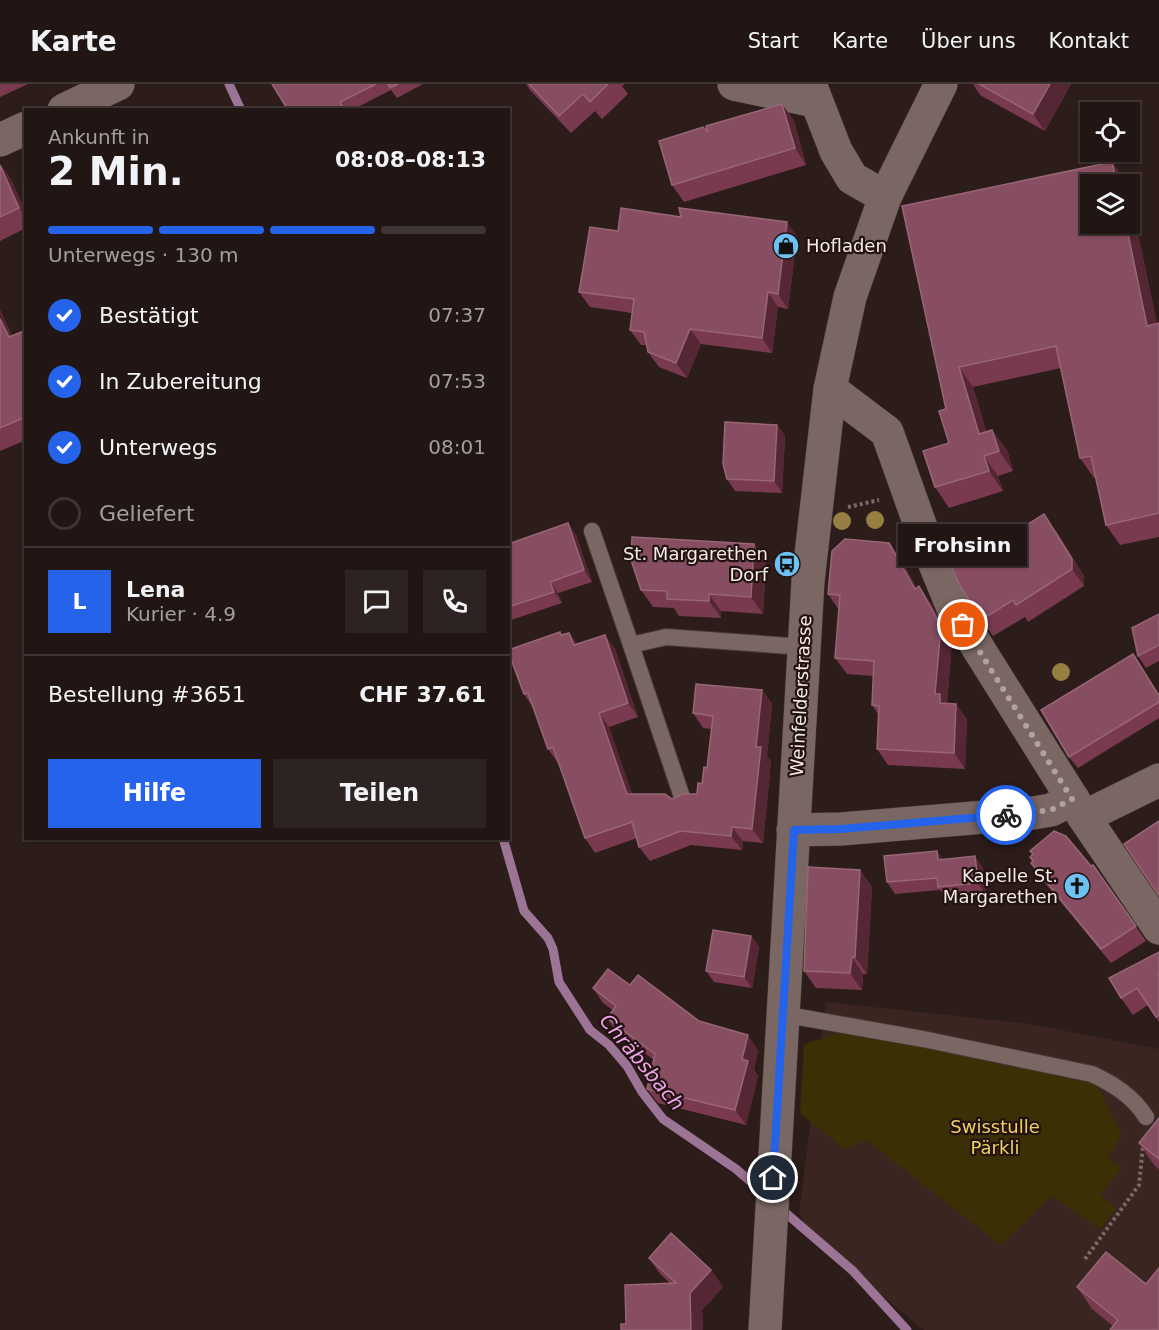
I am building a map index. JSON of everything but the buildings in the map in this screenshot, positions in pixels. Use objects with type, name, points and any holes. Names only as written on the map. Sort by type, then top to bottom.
[{"type":"street","points":[[68,108],[118,84]]},
{"type":"street","points":[[734,84],[813,92],[836,151],[852,178],[885,196]]},
{"type":"street","name":"Weinfelderstrasse","points":[[765,1330],[809,570],[830,389],[850,297],[885,196],[941,84]]},
{"type":"street","points":[[0,140],[24,129]]},
{"type":"street","points":[[830,389],[887,432],[928,548],[953,608],[1078,808],[1159,928]]},
{"type":"street","points":[[794,830],[841,829],[1078,808],[1159,780]]},
{"type":"lane","points":[[592,531],[684,803]]},
{"type":"lane","points":[[632,645],[666,637],[804,647]]},
{"type":"lane","points":[[782,1014],[902,1035],[1092,1074],[1109,1082],[1137,1103],[1146,1117]]},
{"type":"path","points":[[838,508],[910,494]]},
{"type":"path","points":[[1085,1259],[1139,1185],[1146,1117]]},
{"type":"shaded area","points":[[826,1002],[1029,1024],[1159,1049],[1159,1330],[924,1330],[812,1238],[799,1213]]},
{"type":"green space","name":"Swisstulle Pärkli","points":[[859,1027],[1092,1074],[1122,1135],[1108,1158],[1122,1167],[1100,1195],[1116,1208],[1101,1229],[1051,1196],[1001,1245],[866,1140],[846,1150],[800,1113],[804,1044]]},
{"type":"waterway","name":"Chräbsbach","points":[[229,84],[240,108]]},
{"type":"waterway","name":"Chräbsbach","points":[[504,840],[524,911],[548,938],[553,949],[559,982],[590,1030],[609,1045],[627,1066],[642,1092],[663,1119],[736,1169],[764,1193]]},
{"type":"waterway","name":"Chräbsbach","points":[[781,1209],[853,1271],[907,1330]]},
{"type":"way so far","points":[[963,625],[1072,799],[1051,810],[1006,815]]},
{"type":"place","name":"Hofladen","points":[[786,246]]},
{"type":"place","name":"St. Margarethen Dorf","points":[[787,564]]},
{"type":"place","name":"Frohsinn","points":[[963,625]]},
{"type":"place","name":"Kapelle St. Margarethen","points":[[1077,886]]},
{"type":"route","points":[[773,1178],[794,830],[841,829],[1006,815]]}]
